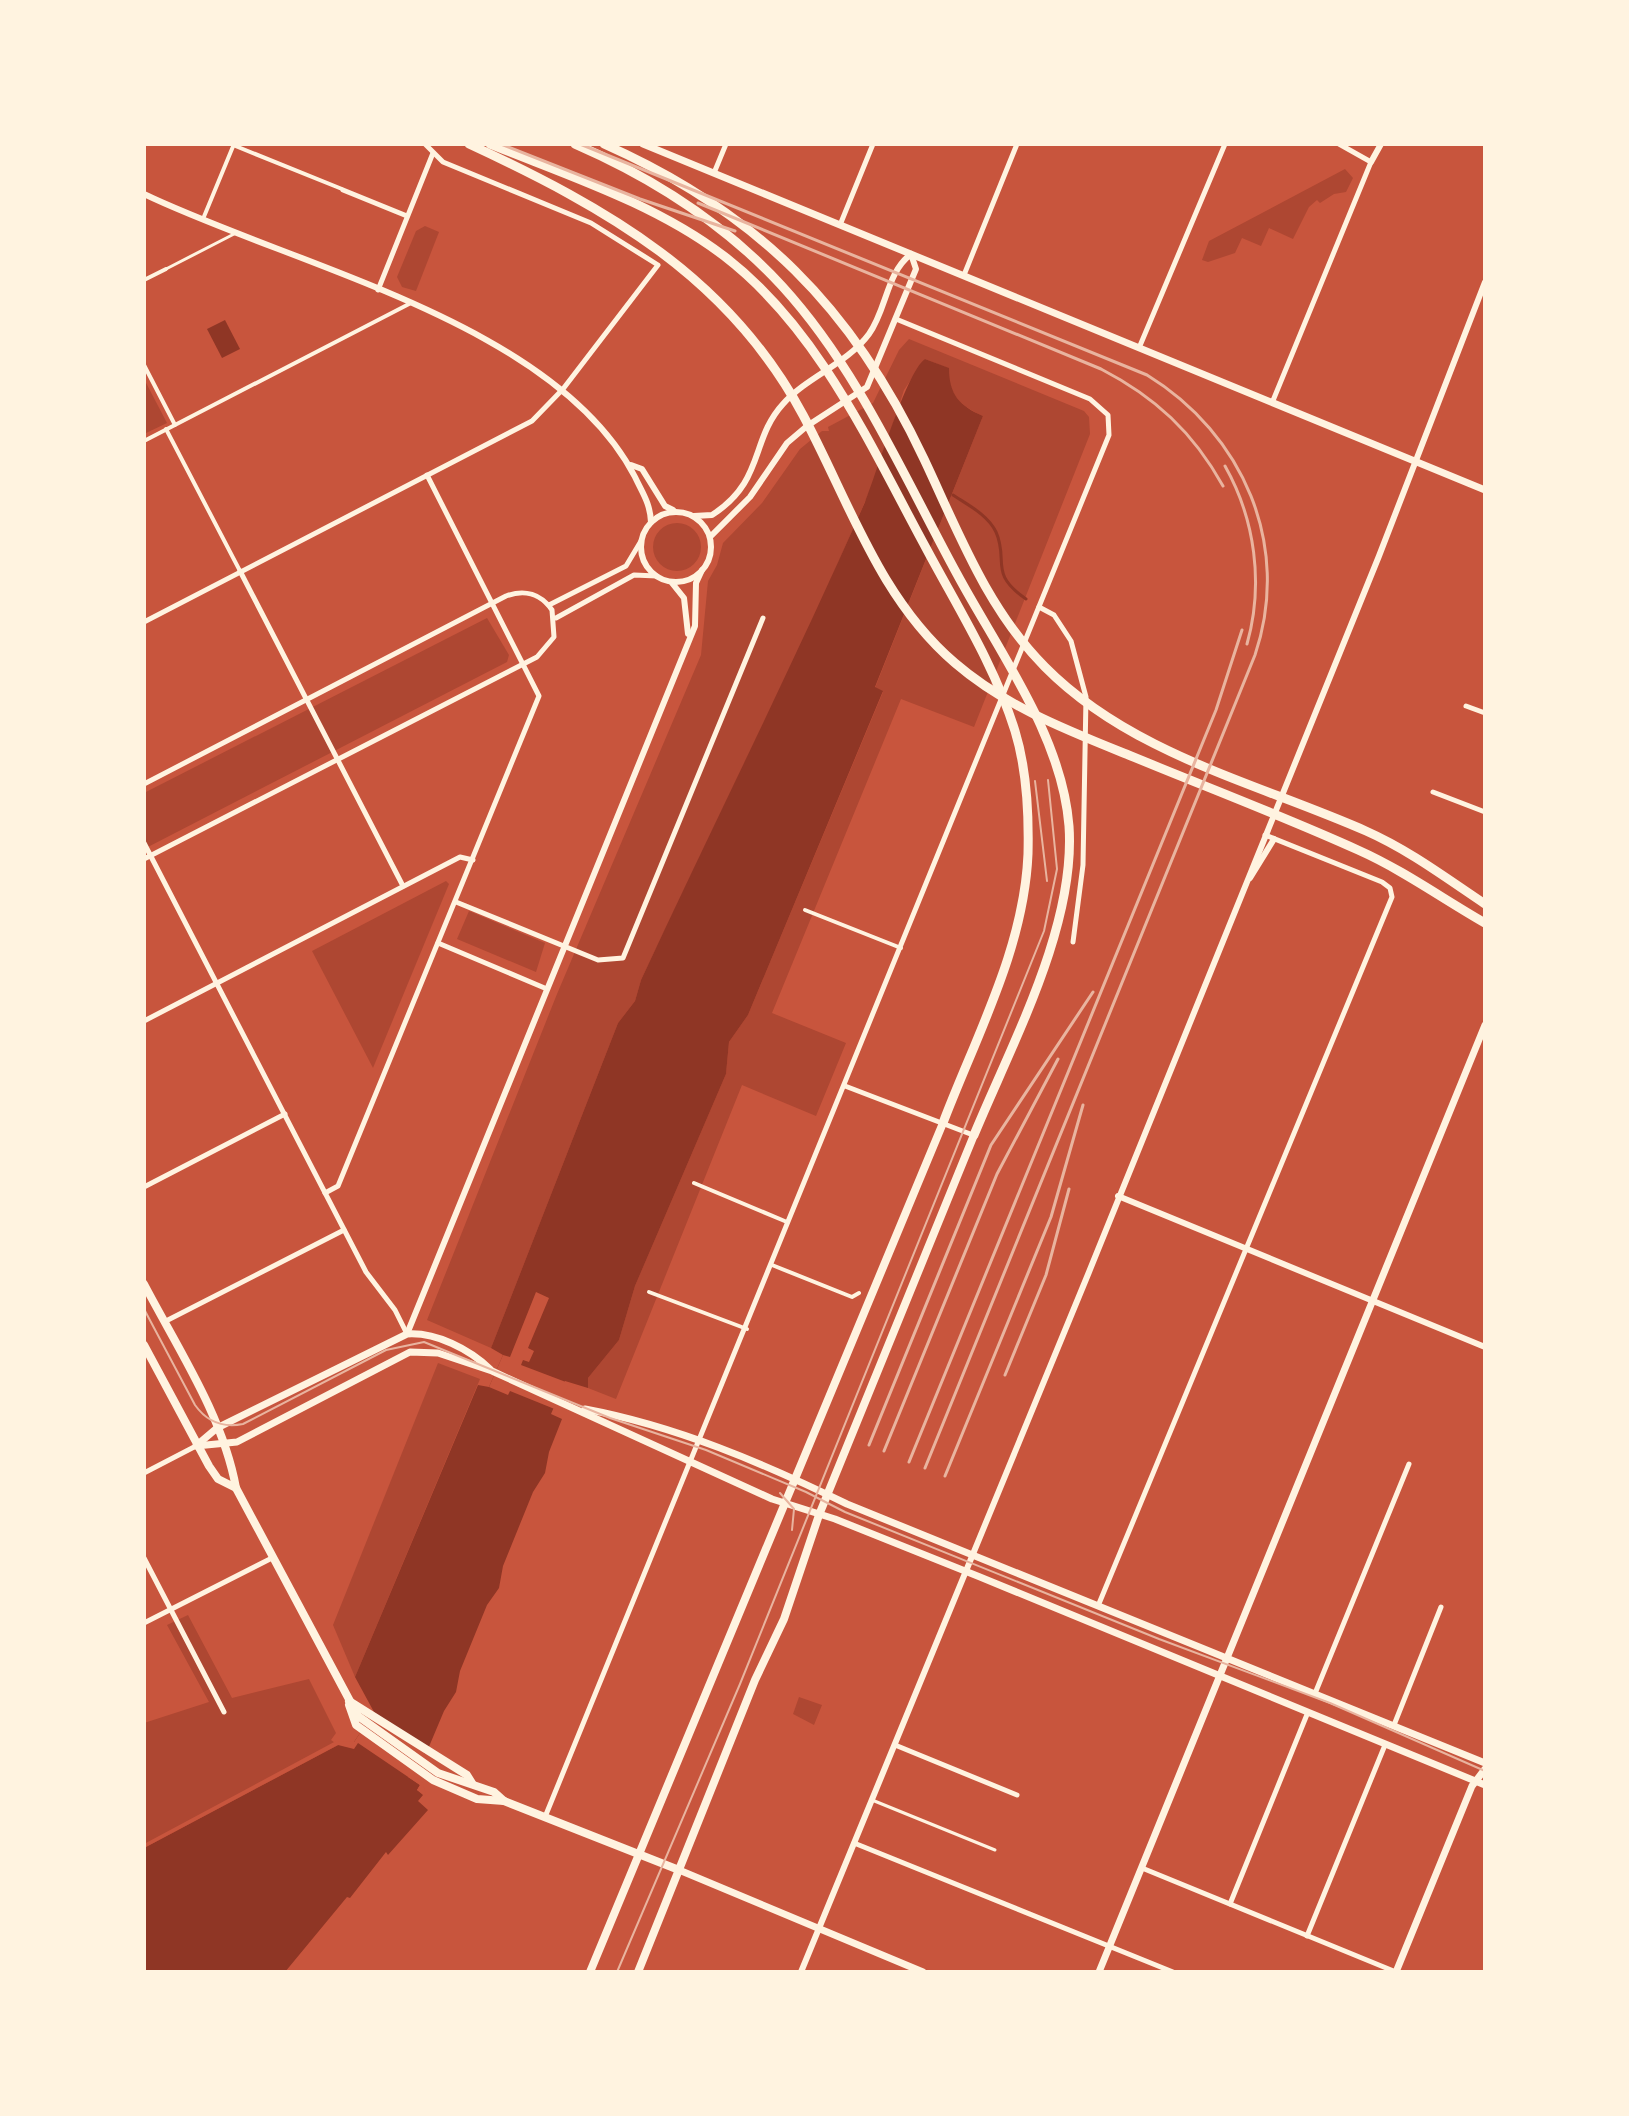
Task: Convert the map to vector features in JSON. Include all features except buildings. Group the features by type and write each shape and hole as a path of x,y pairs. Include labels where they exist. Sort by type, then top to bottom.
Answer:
{"highway":[{"path":"469,144 630,227 679,264 734,318 776,372 802,413 893,592 929,638 977,681 1037,716 1360,850 1485,923"},
{"path":"490,144 612,194 700,239 764,293 805,340 837,386 989,666 1016,734 1026,795 1027,857 1019,918 994,996 943,1123"},
{"path":"575,144 625,167 700,213 759,263 799,305 850,378 1028,704 1060,776 1069,826 1070,859 1058,925 974,1135"},
{"path":"604,144 659,169 734,216 788,261 826,300 864,350 894,398 995,604 1025,645 1065,686 1110,720 1160,747 1405,850 1485,904"}],"main road":[{"path":"643,144 1485,490"},
{"path":"1099,1972 1485,1025"},
{"path":"590,1972 782,1503 943,1123"},
{"path":"638,1972 755,1680 784,1619 819,1515 974,1135"},
{"path":"144,1284 217,1428 236,1488 348,1700 365,1722 418,1758 467,1775 472,1783 494,1792 504,1801"},
{"path":"196,1446 217,1428 407,1334 424,1333 476,1356 494,1372"},
{"path":"407,1334 410,1352"},
{"path":"144,1345 196,1446 218,1479 236,1488"},
{"path":"196,1446 225,1446 410,1352 438,1353 494,1372 575,1406 606,1425 782,1503 966,1572 1485,1785"},
{"path":"575,1406 611,1413 697,1440 1098,1606 1316,1691 1485,1763"},
{"path":"348,1700 351,1720 365,1722 477,1799 504,1801 923,1972"},
{"path":"1396,1972 1474,1781 1485,1769"}],"street":[{"path":"144,622 532,421 563,389 658,265 591,223 443,162 425,144"},
{"path":"714,173 726,144"},
{"path":"840,225 873,144"},
{"path":"964,275 1017,144"},
{"path":"1139,348 1225,144"},
{"path":"1339,144 1371,162"},
{"path":"1272,403 1381,144"},
{"path":"203,219 234,145 407,216"},
{"path":"377,291 433,153"},
{"path":"144,194 409,304 497,345 563,389 631,465 650,506 651,522"},
{"path":"631,465 642,469 665,506 694,516 712,515 747,482 777,410 802,387 863,342 878,319 900,263 911,254 916,269 867,387 807,426 787,443 750,497 710,537"},
{"path":"144,280 166,269"},
{"path":"801,1972 1416,462 1485,282"},
{"path":"144,441 409,304"},
{"path":"545,1817 697,1440 747,1329 787,1222 1109,435 1108,415 1090,399 896,319"},
{"path":"144,365 175,425"},
{"path":"166,429 403,887"},
{"path":"325,1193 338,1186 537,704 536,689 524,663 427,475"},
{"path":"549,605 626,566 651,522 663,514 678,512"},
{"path":"407,1334 688,634 695,626 696,583 711,551 710,537 694,516"},
{"path":"641,541 645,563 657,576"},
{"path":"555,619 566,610 634,575 684,581 702,570"},
{"path":"669,581 684,598 688,634"},
{"path":"144,784 520,592 535,595 549,605 555,619 550,645 524,663 147,857"},
{"path":"1039,607 1052,613 1067,632 1082,674 1086,712 1083,865 1073,942"},
{"path":"456,902 564,946 609,960 623,958 629,951 763,618"},
{"path":"1466,706 1485,713"},
{"path":"1433,792 1485,812"},
{"path":"1098,1606 1392,897 1390,888 1382,882 1265,835"},
{"path":"1244,884 1256,871 1274,839"},
{"path":"144,843 147,857 217,983 344,1230 407,1334"},
{"path":"144,1021 460,857 473,860"},
{"path":"805,910 901,948"},
{"path":"438,943 547,989"},
{"path":"845,1086 974,1135"},
{"path":"144,1187 285,1114"},
{"path":"694,1183 787,1222"},
{"path":"1118,1196 1485,1347"},
{"path":"164,1322 344,1230"},
{"path":"772,1265 852,1297 859,1293"},
{"path":"649,1292 747,1329"},
{"path":"144,1473 196,1446"},
{"path":"1316,1691 1409,1464"},
{"path":"144,1558 224,1712"},
{"path":"144,1623 272,1558"},
{"path":"1394,1725 1441,1607"},
{"path":"1230,1904 1308,1712"},
{"path":"895,1745 1016,1798"},
{"path":"1307,1936 1385,1745"},
{"path":"854,1843 1173,1972"},
{"path":"1142,1868 1396,1972"}],"lane":[{"path":"166,269 236,233"},
{"path":"872,1800 995,1850"}],"shaded area":[{"path":"1345,169 1353,178 1346,192 1334,194 1320,203 1317,200 1309,207 1293,239 1269,228 1261,246 1242,238 1235,253 1208,262 1202,260 1209,241"},
{"path":"425,226 439,232 416,291 402,287 397,277 416,231"},
{"path":"225,320 240,349 222,358 207,329"},
{"path":"909,339 1084,411 1089,417 1090,434 974,727 901,699 772,1013 846,1043 816,1116 742,1085 616,1399 588,1388 588,1378 619,1340 635,1286 726,1074 729,1042 748,1015 883,692 875,688 983,416 968,408 953,393 948,368 925,359 904,390 874,481 816,613 641,980 635,1001 618,1023 491,1348 427,1320 557,994 701,655 708,581 717,565 723,543 762,503 800,449 822,431 829,431 828,427 873,403 899,350"},
{"path":"925,359 949,368 951,385 957,398 983,416 875,687 883,691 748,1015 729,1042 726,1074 635,1286 619,1340 588,1378 588,1388 565,1381 551,1414 562,1419 549,1452 545,1473 533,1492 503,1566 499,1588 487,1605 460,1671 456,1692 428,1749 408,1777 420,1785 417,1790 423,1795 418,1801 428,1810 388,1855 386,1852 285,1972 144,1972 144,1848 338,1745 354,1742 374,1712 355,1677 478,1385 489,1387 503,1355 491,1348 618,1023 635,1001 641,980 865,502 909,383"},
{"path":"144,379 167,423 144,434"},
{"path":"677,523 694,530 701,547 694,564 677,571 660,564 653,547 660,530"},
{"path":"487,618 509,655 507,662 144,849 144,793"},
{"path":"446,881 449,884 373,1068 312,951"},
{"path":"469,911 545,943 536,972 457,939"},
{"path":"438,1363 480,1379 355,1677 333,1625"},
{"path":"188,1615 232,1698 309,1679 336,1733 331,1740 338,1745 144,1848 144,1723 209,1702 167,1625"},
{"path":"799,1697 822,1705 814,1725 793,1714"}],"pier":[{"path":"536,1292 549,1298 528,1348 534,1351 529,1362 523,1360 521,1365 579,1387 578,1390 568,1386 557,1410 510,1391 508,1395 489,1387 503,1355 510,1357"},
{"path":"374,1712 427,1748 424,1753 427,1755 413,1776 423,1783 426,1796 417,1790 420,1785 358,1743 354,1749 338,1745 144,1848 144,1844 336,1741 354,1742"}],"waterway":[{"path":"953,495 988,520 999,542 1003,574 1014,590 1026,599"}],"tram line":[{"path":"617,1972 740,1684 1044,931 1057,869 1048,780"},
{"path":"1035,781 1047,881"},
{"path":"144,1309 195,1405 216,1422 243,1424 386,1350 424,1342 610,1418 706,1450 845,1512 1159,1639 1330,1703 1485,1771"},
{"path":"780,1493 794,1509 792,1530"}],"railway":[{"path":"501,144 640,199 735,231"},
{"path":"580,144 1147,375 1181,399 1210,428 1233,461 1251,496 1262,534 1267,573 1265,614 1255,655 925,1468"},
{"path":"698,203 1101,369 1139,392 1171,418 1199,449 1223,486"},
{"path":"1225,466 1243,508 1254,552 1255,598 1247,644"},
{"path":"909,1462 1216,710 1242,630"},
{"path":"869,1445 991,1145 1093,992"},
{"path":"884,1451 997,1174 1058,1059"},
{"path":"945,1476 1051,1217 1083,1105"},
{"path":"1005,1375 1046,1275 1069,1189"}]}
